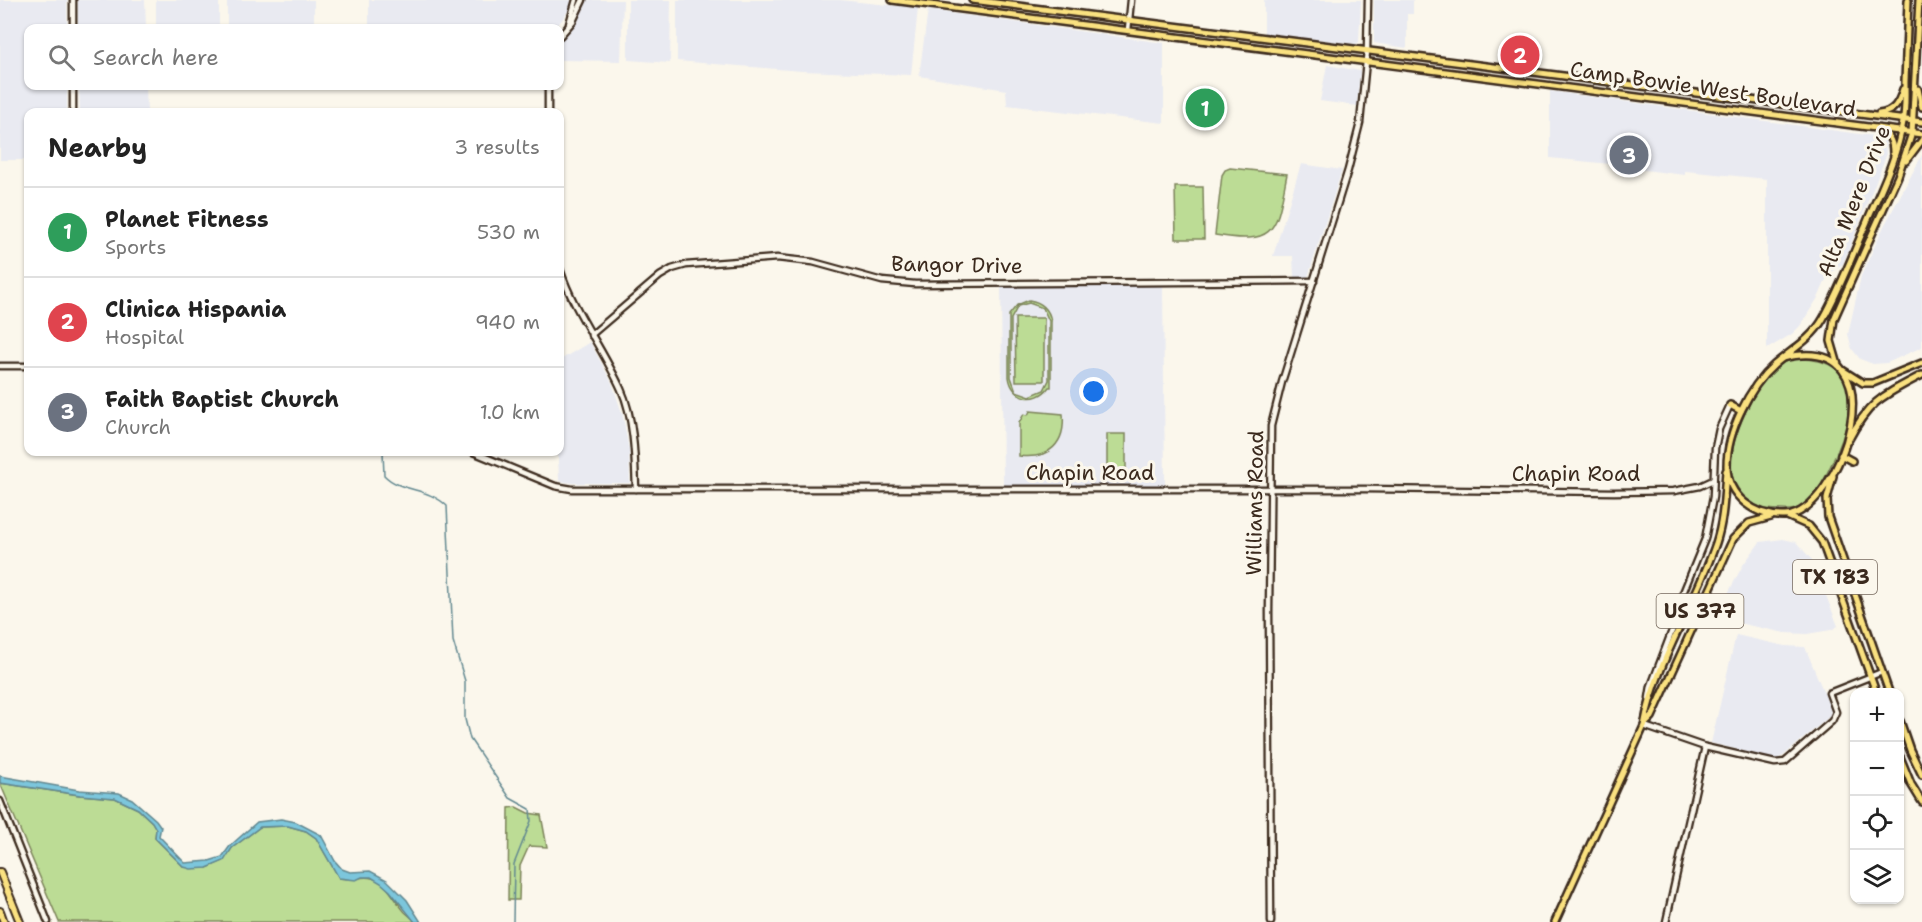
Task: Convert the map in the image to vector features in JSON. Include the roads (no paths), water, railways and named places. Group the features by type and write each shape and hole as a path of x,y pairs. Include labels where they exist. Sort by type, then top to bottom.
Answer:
{"highway":[{"path":"0,872 20,922"},
{"path":"0,911 4,922"}],"main road":[{"name":"Camp Bowie West Boulevard","path":"892,0 1922,134"},
{"name":"Camp Bowie West Boulevard","path":"972,0 1922,122"},
{"name":"Alta Mere Drive","path":"1783,358 1802,343 1823,320 1853,256 1892,161 1904,120 1908,0"},
{"name":"Alta Mere Drive","path":"1838,365 1831,341 1834,319 1900,170 1912,133 1919,0"},
{"path":"1860,114 1878,114 1891,110 1900,99 1905,78"},
{"path":"1916,79 1922,106"},
{"path":"1845,123 1886,133 1893,145 1892,161"},
{"path":"1900,170 1922,140"},
{"path":"1783,358 1808,354 1824,357 1859,381 1873,383 1922,363"},
{"name":"US 377","path":"1555,922 1644,726 1648,705 1716,544 1723,518 1730,446 1741,411 1761,379 1772,366 1783,358"},
{"name":"TX 183","path":"1843,370 1853,403 1842,455 1828,492 1828,518 1887,688"},
{"name":"US 377","path":"1644,726 1652,717 1733,539 1749,523 1775,516 1787,516 1801,511 1814,501 1858,423 1870,407 1890,392 1922,375"},
{"path":"1730,405 1741,411"},
{"path":"1842,455 1852,461"},
{"path":"1727,466 1734,491 1740,498 1754,509 1775,516"},
{"name":"TX 183","path":"1787,516 1809,526 1822,542 1874,688"},
{"path":"1904,734 1922,775"},
{"path":"1904,768 1922,802"}],"street":[{"path":"73,0 73,24"},
{"path":"569,24 576,0"},
{"path":"564,31 573,21 583,0"},
{"path":"1128,30 1131,0"},
{"name":"Williams Road","path":"1271,922 1271,426 1282,382 1348,170 1360,123 1367,51 1368,0"},
{"path":"73,90 73,108"},
{"path":"548,90 548,108"},
{"name":"Bangor Drive","path":"591,335 660,276 672,269 686,265 765,258 813,262 882,281 906,284 1314,281"},
{"path":"564,281 622,390 634,441 636,489"},
{"path":"0,366 24,366"},
{"path":"1648,705 1651,686 1676,620 1683,593 1705,539 1710,515 1717,439 1730,405"},
{"name":"Chapin Road","path":"482,456 563,488 1674,491 1700,486 1713,480"},
{"path":"1644,726 1705,747 1775,763 1785,762 1832,721 1836,712 1830,693 1882,672"},
{"path":"1666,922 1705,747"},
{"path":"0,801 48,922"},
{"path":"0,807 4,812"}],"water":[{"path":"0,776 79,790 119,793 132,799 156,820 161,827 159,836 185,863 209,861 222,857 230,846 257,822 281,819 296,822 321,835 342,869 350,872 370,871 387,880 407,900 421,922 415,922 390,891 371,877 356,880 339,878 316,838 306,831 288,826 260,827 232,848 224,861 207,868 191,869 184,867 155,838 156,829 152,822 138,809 115,798 0,783"}],"waterway":[{"path":"383,456 384,475 390,480 431,496 447,506 453,641 465,681 465,719 470,739 510,798 530,809 531,821 514,864 513,922"}],"place":[{"name":"Clinica Hispania","path":"1520,55"},
{"name":"Planet Fitness","path":"1205,108"},
{"name":"Faith Baptist Church","path":"1629,155"}]}
